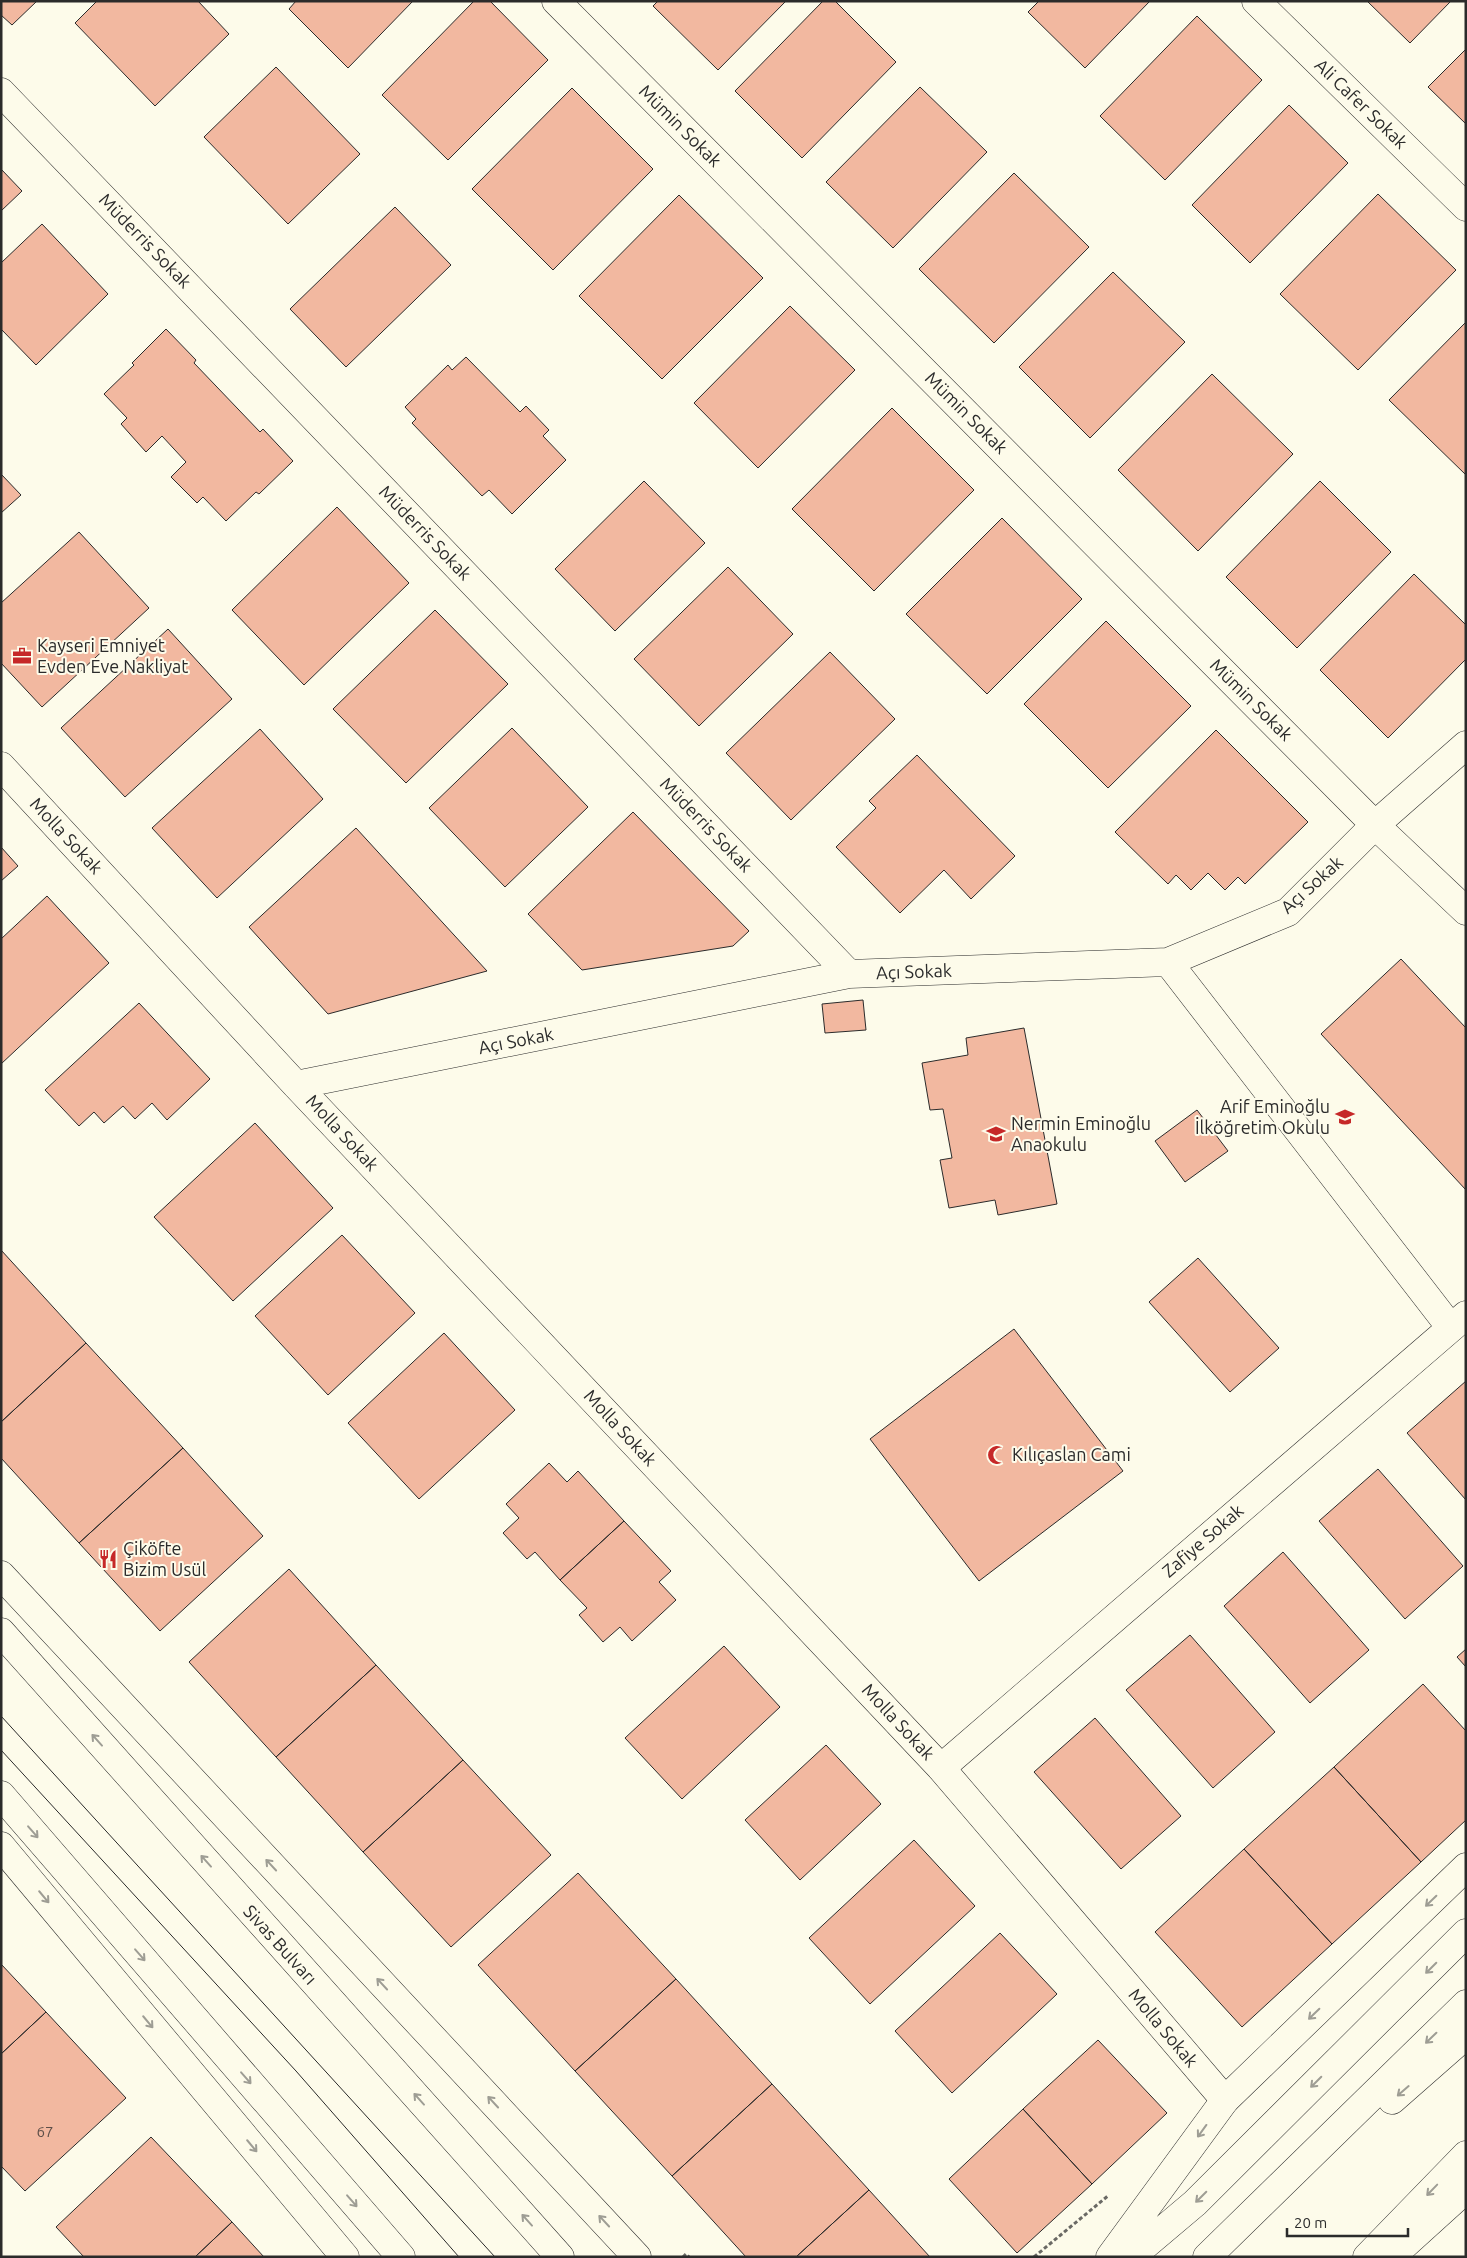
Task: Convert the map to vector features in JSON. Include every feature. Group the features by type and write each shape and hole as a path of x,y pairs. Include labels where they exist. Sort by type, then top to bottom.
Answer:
{"main road":[{"name":"Mümin Sokak","path":"556,1 1375,825 1466,911"},
{"name":"Ali Cafer Sokak","path":"1256,1 1466,207"},
{"name":"Müderris Sokak","path":"1,92 849,974"},
{"name":"Açı Sokak","path":"296,1085 849,974 1168,962 1288,912 1375,825 1466,744"},
{"name":"Molla Sokak","path":"1,766 296,1085 941,1768 1225,2100"},
{"path":"1168,962 1458,1322"},
{"name":"Zafiye Sokak","path":"941,1768 1458,1322"},
{"path":"1,1576 637,2257"},
{"name":"Sivas Bulvarı","path":"1,1632 560,2257"},
{"path":"1,1795 401,2257"},
{"path":"1,1846 345,2257"},
{"path":"1110,2257 1225,2100 1466,1867"},
{"path":"1130,2257 1195,2203 1466,1933"},
{"path":"1207,2257 1466,2004"},
{"path":"1215,2257 1466,2035"},
{"path":"1367,2257 1466,2155"},
{"path":"1391,2257 1466,2189"}],"path":[{"path":"683,2257 686,2254 689,2257"}],"building":[{"path":"1,1 37,1 12,25 1,15"},
{"path":"97,1 198,1 229,34 155,106 75,23"},
{"path":"296,1 413,1 348,68 289,9"},
{"path":"474,1 490,1 548,60 448,160 382,95"},
{"path":"658,1 786,1 718,70 653,6"},
{"path":"823,1 835,1 896,62 802,158 735,91"},
{"path":"1039,1 1150,1 1085,68 1028,12"},
{"path":"1367,1 1451,1 1410,43"},
{"path":"1197,16 1262,80 1165,180 1100,116"},
{"path":"1466,49 1466,124 1428,87"},
{"path":"276,67 360,154 288,224 204,137"},
{"path":"920,87 987,152 893,248 826,182"},
{"path":"572,88 653,169 553,270 472,189"},
{"path":"1289,105 1348,163 1250,263 1192,205"},
{"path":"1,169 22,191 1,211"},
{"path":"1014,173 1089,247 994,343 919,269"},
{"path":"1378,194 1456,270 1358,370 1280,294"},
{"path":"679,195 763,278 662,379 579,296"},
{"path":"395,207 451,265 346,367 290,309"},
{"path":"42,224 108,294 36,365 1,329 1,263"},
{"path":"1113,272 1185,342 1090,438 1019,367"},
{"path":"790,306 855,370 758,468 694,403"},
{"path":"1466,322 1466,475 1389,400"},
{"path":"166,329 196,360 194,363 260,432 263,429 293,461 259,494 256,492 226,521 203,497 197,503 171,477 186,462 162,436 146,452 121,424 127,418 104,394 134,365 132,363"},
{"path":"466,357 520,412 526,406 549,430 543,436 566,460 512,514 489,490 482,496 412,423 416,419 405,407 448,365 452,370"},
{"path":"1212,374 1293,454 1198,551 1118,470"},
{"path":"892,408 974,490 874,591 792,509"},
{"path":"1,474 21,495 1,513"},
{"path":"644,481 705,543 615,631 555,569"},
{"path":"1320,481 1391,552 1297,648 1226,577"},
{"path":"337,507 409,583 304,685 232,610"},
{"path":"1002,518 1082,599 987,694 906,614"},
{"path":"79,532 149,608 42,707 1,663 1,603"},
{"path":"728,567 793,634 699,726 634,659"},
{"path":"1414,574 1466,625 1466,659 1388,738 1320,670"},
{"path":"435,610 508,684 406,783 333,709"},
{"path":"1106,621 1191,706 1108,788 1024,704"},
{"path":"168,629 232,699 125,797 61,728"},
{"path":"830,652 895,719 791,820 726,753"},
{"path":"512,728 588,807 505,887 429,808"},
{"path":"260,729 323,799 217,898 152,828"},
{"path":"1216,730 1308,822 1245,884 1238,877 1225,890 1208,873 1191,890 1176,875 1168,884 1115,832"},
{"path":"917,755 1015,856 971,899 944,870 900,913 836,847 876,808 869,801"},
{"path":"633,812 749,931 733,946 582,970 528,914"},
{"path":"356,828 487,971 328,1014 249,927"},
{"path":"1,847 18,866 1,881"},
{"path":"47,896 109,963 1,1064 1,939"},
{"path":"1401,959 1466,1028 1466,1190 1321,1034"},
{"path":"863,1000 866,1030 825,1033 822,1004"},
{"path":"139,1003 210,1079 167,1120 152,1103 135,1119 123,1106 104,1123 94,1112 79,1126 45,1090"},
{"name":"Nermin Eminoğlu Anaokulu","path":"1024,1028 1057,1204 998,1215 995,1200 949,1208 940,1160 952,1158 943,1109 930,1110 922,1063 968,1055 966,1038"},
{"path":"1197,1110 1228,1151 1185,1182 1155,1141"},
{"path":"255,1123 333,1208 233,1301 154,1217"},
{"path":"342,1235 415,1313 328,1395 255,1316"},
{"path":"1,1250 86,1343 1,1422"},
{"path":"1198,1258 1279,1348 1230,1392 1149,1302"},
{"name":"Kılıçaslan Cami","path":"1014,1329 1123,1471 979,1581 870,1439"},
{"path":"444,1333 515,1410 419,1499 348,1423"},
{"path":"86,1343 183,1448 79,1543 1,1458 1,1422"},
{"path":"1466,1381 1466,1500 1407,1433"},
{"path":"183,1448 263,1536 160,1631 79,1543"},
{"path":"549,1463 567,1482 578,1471 624,1521 560,1580 535,1552 527,1559 503,1533 519,1518 506,1504"},
{"path":"1378,1469 1463,1566 1405,1619 1319,1521"},
{"path":"624,1521 671,1571 659,1582 676,1600 632,1641 620,1627 603,1642 579,1615 587,1608 560,1580"},
{"path":"1283,1552 1369,1650 1310,1703 1224,1606"},
{"path":"289,1569 376,1665 276,1757 189,1662"},
{"path":"1190,1635 1275,1732 1213,1788 1126,1690"},
{"path":"724,1646 780,1707 682,1799 625,1738"},
{"path":"1466,1649 1466,1667 1457,1657"},
{"path":"376,1665 463,1760 363,1852 276,1757"},
{"path":"1423,1684 1466,1731 1466,1820 1421,1862 1334,1767"},
{"path":"1095,1718 1181,1816 1121,1869 1034,1772"},
{"path":"826,1745 881,1804 800,1880 745,1820"},
{"path":"463,1760 551,1855 451,1947 363,1852"},
{"path":"1334,1767 1421,1862 1332,1944 1244,1849"},
{"path":"914,1840 975,1906 870,2004 809,1938"},
{"path":"1244,1849 1332,1944 1242,2027 1155,1932"},
{"path":"578,1873 676,1979 575,2071 478,1965"},
{"path":"1000,1933 1057,1994 952,2093 895,2031"},
{"path":"1,1964 46,2012 1,2054"},
{"path":"676,1979 772,2084 672,2176 575,2071"},
{"path":"46,2012 126,2098 25,2191 1,2166 1,2054"},
{"path":"1098,2040 1167,2113 1092,2184 1023,2109"},
{"path":"772,2084 869,2190 796,2257 746,2257 672,2176"},
{"path":"1023,2109 1092,2184 1017,2253 949,2179"},
{"path":"151,2137 232,2222 195,2257 84,2257 56,2227"},
{"path":"869,2190 930,2257 796,2257"},
{"path":"232,2222 264,2257 195,2257"}],"tram line":[{"path":"1,1716 495,2257"},
{"path":"1,1750 296,2071 459,2257"}],"place":[{"name":"Kayseri Emniyet Evden Eve Nakliyat","path":"22,656"},
{"name":"Arif Eminoğlu İlköğretim Okulu","path":"1345,1117"},
{"name":"Nermin Eminoğlu Anaokulu","path":"996,1134"},
{"name":"Kılıçaslan Cami","path":"997,1455"},
{"name":"Çiköfte Bizim Usül","path":"108,1559"}]}
